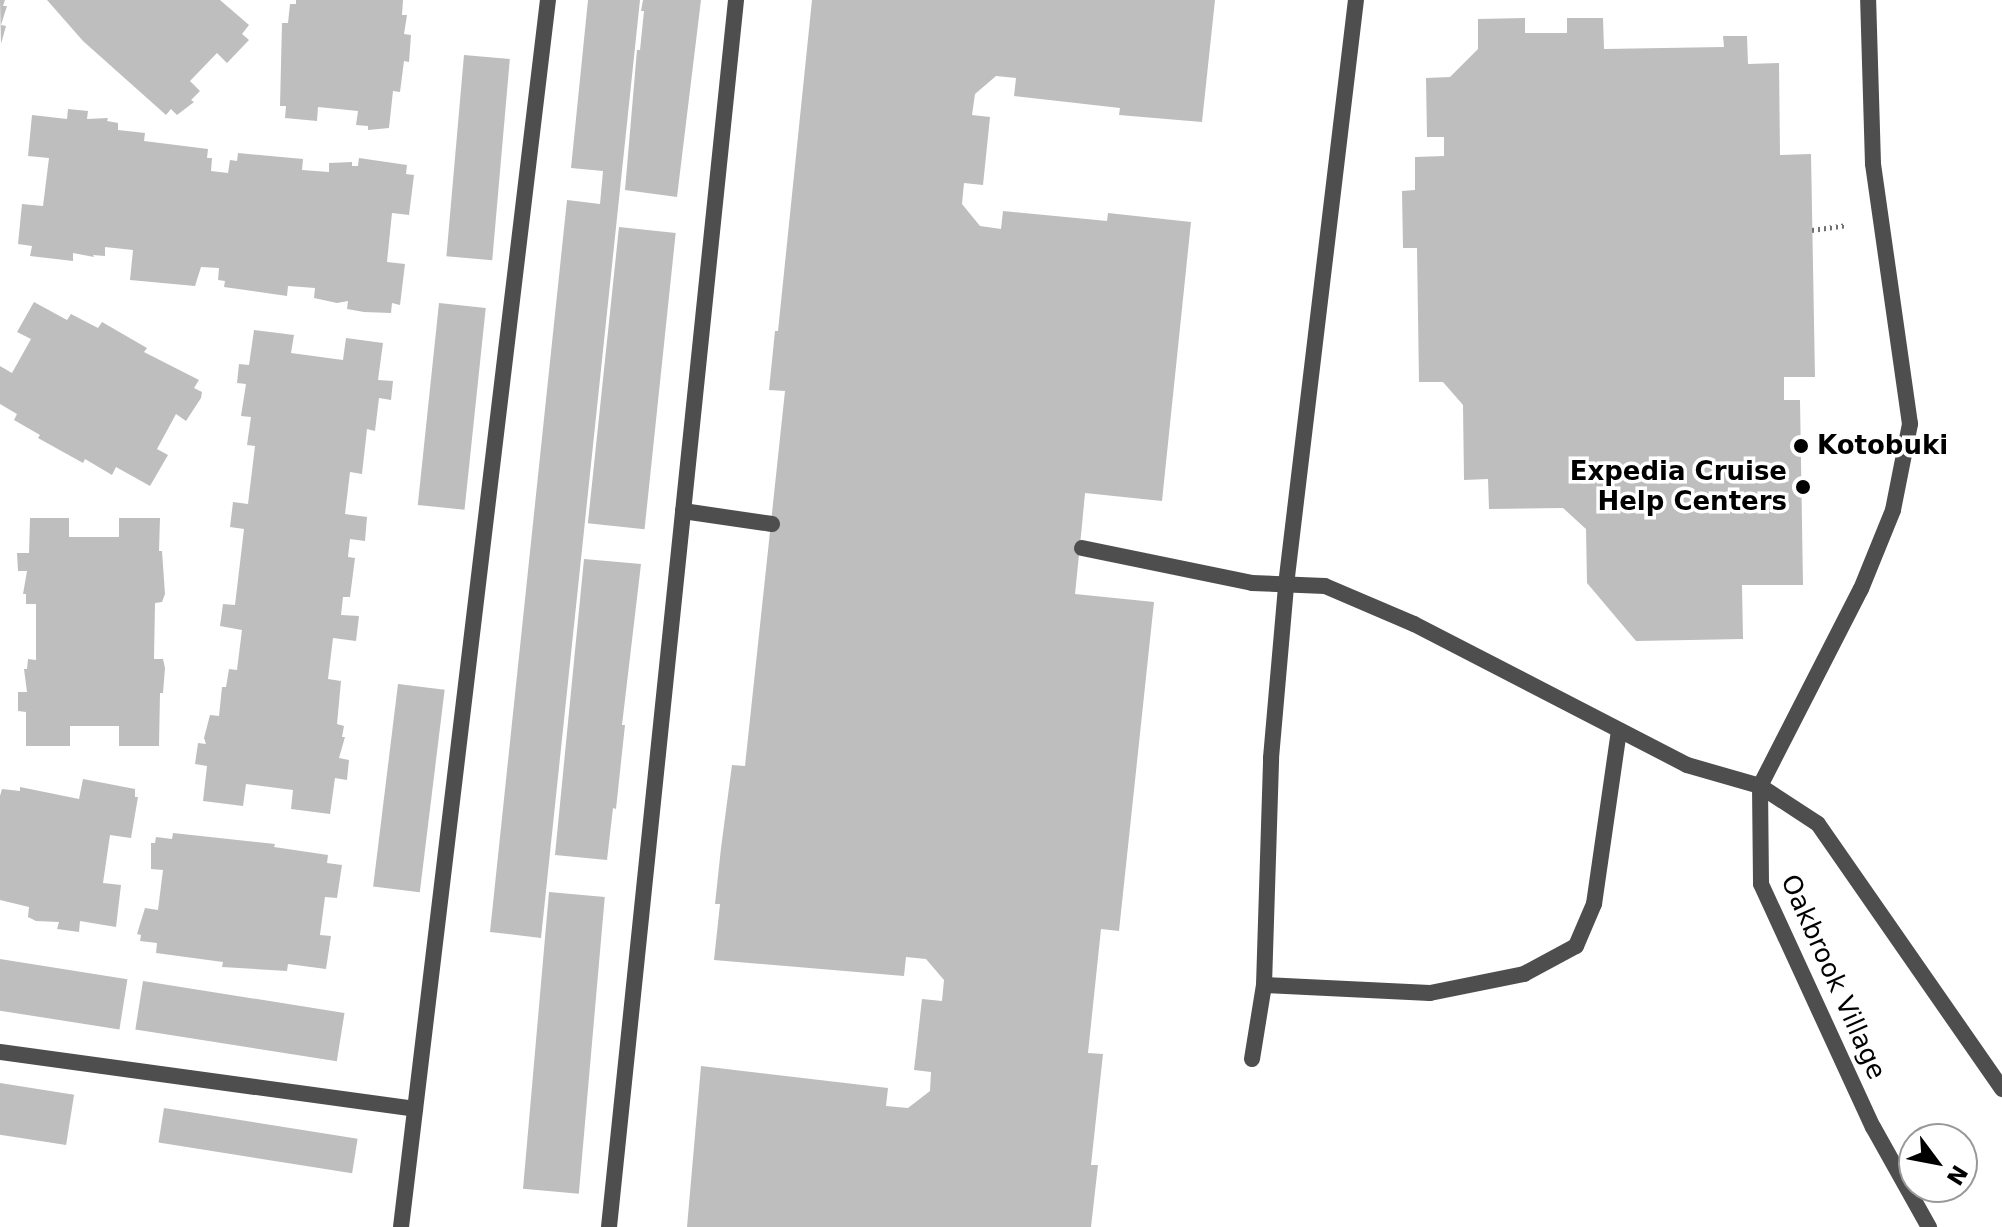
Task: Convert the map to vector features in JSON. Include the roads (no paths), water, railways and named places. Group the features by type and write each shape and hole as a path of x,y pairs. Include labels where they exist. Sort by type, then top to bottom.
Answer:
{"lane":[{"path":"401,1227 548,0"},
{"path":"609,1227 736,0"},
{"path":"1252,1059 1264,985 1271,758 1286,585 1356,0"},
{"path":"1760,786 1861,589 1893,510 1910,424 1873,164 1868,0"},
{"path":"683,511 772,524"},
{"path":"1082,548 1252,583 1325,586 1414,624 1687,765 1760,786 1818,824 2002,1089"},
{"path":"1264,985 1430,993 1524,974 1576,946 1594,904 1619,731"},
{"name":"Oakbrook Village","path":"1760,786 1761,884 1873,1127 1929,1227"},
{"path":"0,1052 415,1109"}],"place":[{"name":"Kotobuki","path":"1801,446"},
{"name":"Expedia Cruise Help Centers","path":"1803,487"}]}
